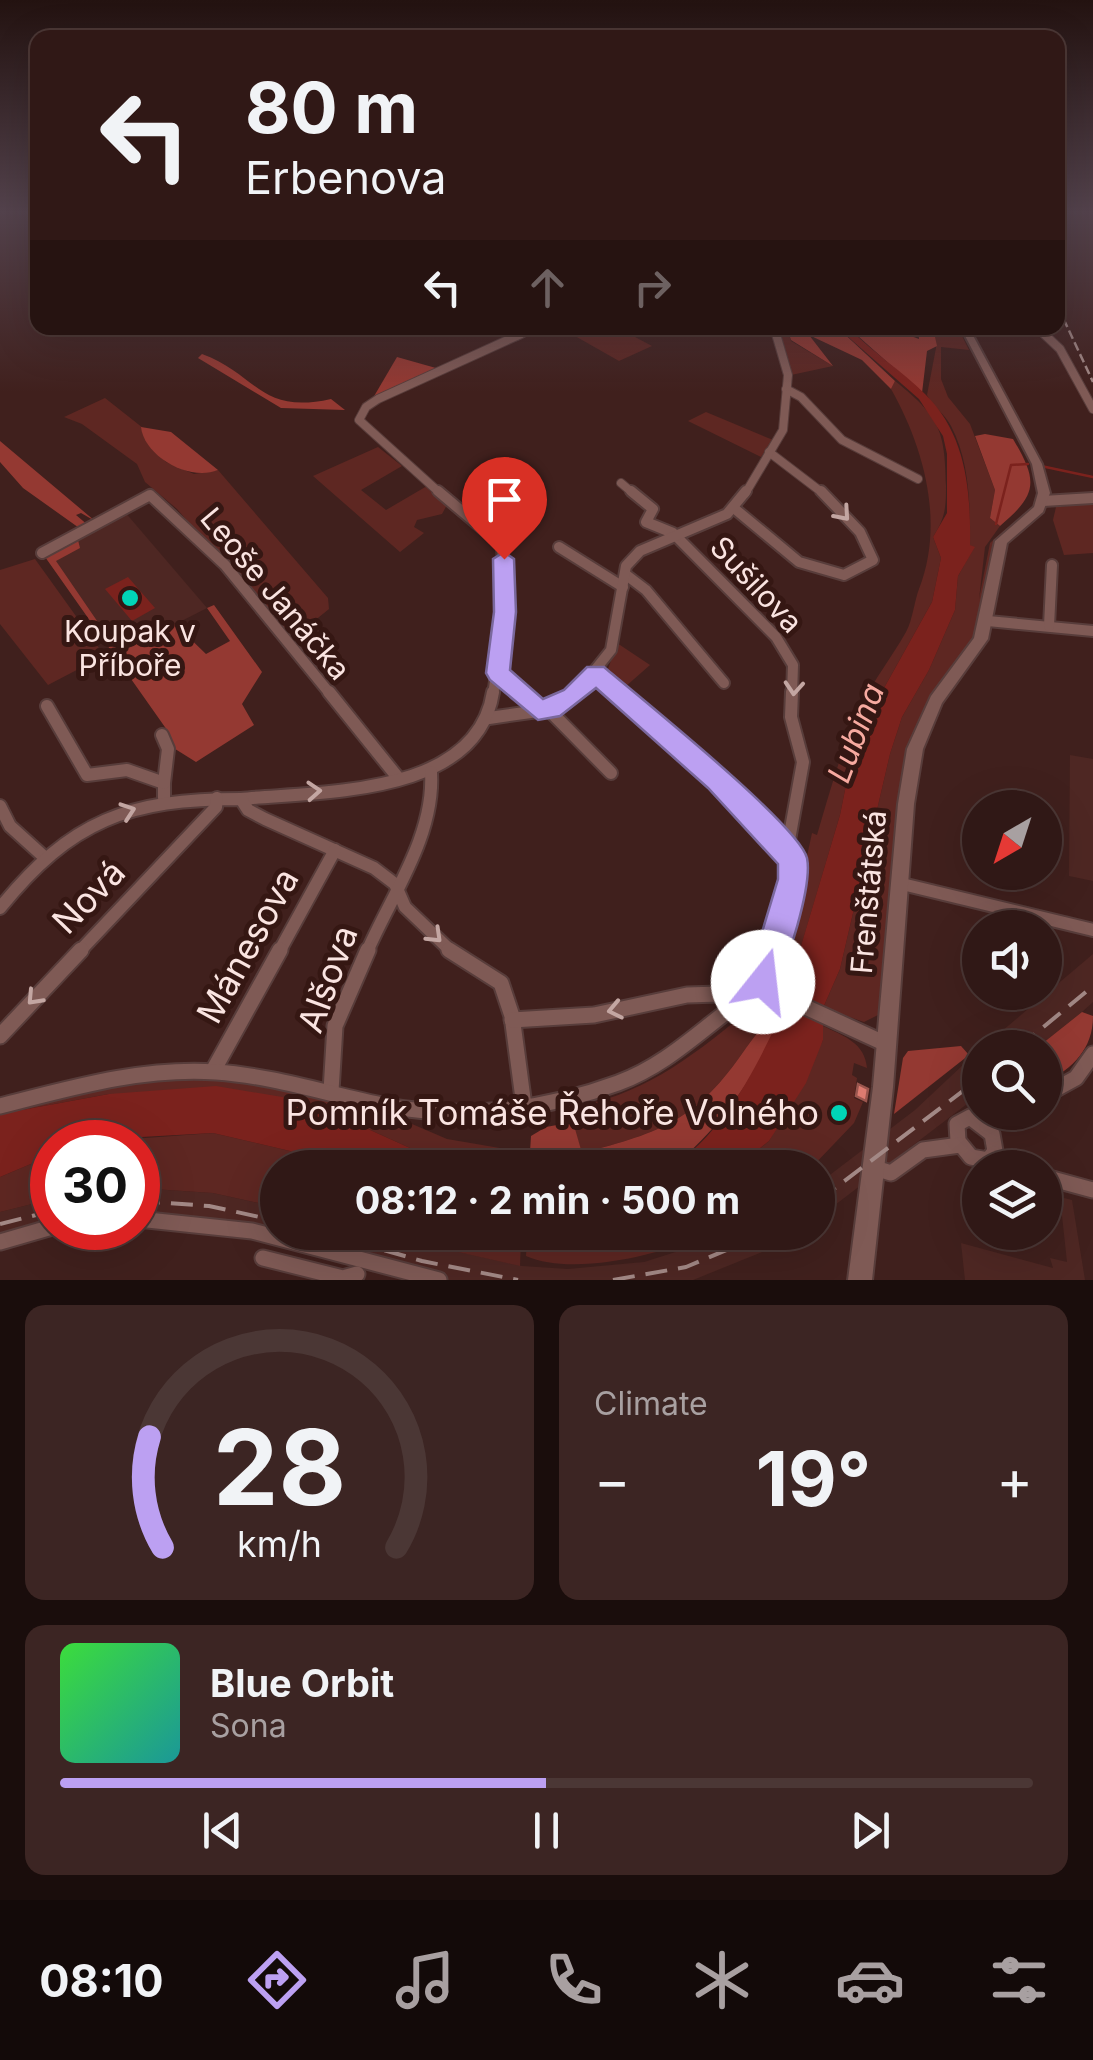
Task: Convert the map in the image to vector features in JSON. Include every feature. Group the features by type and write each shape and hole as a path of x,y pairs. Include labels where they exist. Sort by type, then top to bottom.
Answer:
{"main road":[{"path":"970,335 1038,465 1043,501"},
{"name":"Frenštátská","path":"860,1280 910,773 920,732 936,700 976,649 988,621 1000,544 1043,501"}],"street":[{"path":"489,718 505,612 502,545 372,437 359,420 366,406 378,399 520,335"},
{"path":"47,706 87,774 127,770 164,791 241,799 369,787 432,772 489,718 543,710 572,696 596,674 616,635 626,566 640,551 674,533 735,509 783,430 788,375 776,335"},
{"path":"1045,335 1060,349 1093,409"},
{"path":"786,390 800,396 842,440 918,479"},
{"path":"735,509 799,562 844,574 873,560 872,549 846,512 769,452"},
{"name":"Sušilova","path":"621,483 653,508 646,522 674,533 776,637 793,665 795,742 803,764 787,851 794,862 793,879 757,990"},
{"name":"Leoše Janáčka","path":"42,553 150,496 225,565 399,779"},
{"path":"1043,501 1093,498"},
{"path":"559,547 624,587"},
{"path":"1049,626 1052,566"},
{"path":"625,574 646,590 724,683"},
{"path":"988,621 1093,631"},
{"path":"498,673 610,772"},
{"path":"596,674 718,780 787,851"},
{"path":"162,735 168,749 164,791"},
{"name":"Alšova","path":"330,1091 335,1026 421,839 432,772"},
{"path":"0,908 42,855 82,829 164,791"},
{"name":"Nová","path":"0,1036 216,806 217,798"},
{"path":"241,799 248,810 265,819 374,868 395,884 405,907 455,955 501,983 512,1020 524,1106"},
{"path":"0,806 10,826 42,855"},
{"name":"Mánesova","path":"213,1071 335,850"},
{"path":"898,883 1093,930"},
{"path":"512,1020 594,1015 709,994 757,990 777,994 886,1044"},
{"path":"0,1106 142,1073 213,1071 292,1080 390,1107 478,1115 524,1106 649,1070 690,1046 757,990"},
{"path":"709,994 719,1004 719,1020"},
{"path":"1062,1086 1076,1078 1093,1054"},
{"path":"962,1120 956,1130 966,1150"},
{"path":"874,1168 890,1173 923,1150 960,1144"},
{"path":"1062,1182 1093,1190"},
{"path":"160,1219 192,1219 357,1271 440,1280"},
{"path":"0,1242 30,1233"},
{"path":"263,1258 343,1278 357,1271"}],"shaded area":[{"path":"573,335 631,335 652,346 619,361"},
{"path":"779,335 789,335 791,341 833,366 791,375"},
{"path":"789,335 809,335 833,366 791,340"},
{"path":"809,335 846,335 895,381 891,389 862,360"},
{"path":"846,335 856,335 939,410 958,445 963,464 970,545 975,547 958,576 955,610 929,670 902,717 890,754 840,969 823,1008 823,1040 806,1083 769,1141 758,1150 692,1150 735,1100 780,1016 840,815 855,740 932,602 941,558 933,537 947,513 947,454 943,436 919,399"},
{"path":"857,335 908,335 919,339 919,335 935,335 937,346 927,351 922,393"},
{"path":"934,335 962,335 969,350 941,347 941,379 948,397 970,424 995,490 990,518 1000,526 985,547 979,599 990,543 1008,527 996,544 973,643 931,697 909,748 880,1014 864,1022 823,1008 840,969 902,717 929,670 955,610 958,576 974,548 970,545 962,454 948,422 927,395 936,348"},
{"path":"202,354 273,397 289,402 331,399 345,410 281,408 198,358"},
{"path":"397,357 443,370 373,398"},
{"path":"895,381 931,415 941,438 946,501 933,537 941,558 932,602 855,740 840,815 788,990 779,986 812,833 817,835 842,753 862,705 908,627 926,565 930,539 928,488 914,437 891,389"},
{"path":"105,398 143,428 148,444 166,462 194,474 218,470 328,598 329,609 298,634 285,634 177,509 145,482 137,464 82,424 64,417"},
{"path":"706,412 773,440 761,457 688,421"},
{"path":"141,427 171,432 218,470 194,472 170,464 150,448"},
{"path":"975,436 1013,439 1030,477 1022,505 1000,526 990,518 995,490"},
{"path":"0,441 95,521 81,513 76,515 89,526 82,530 23,488 0,462"},
{"path":"378,447 402,466 361,490 386,510 427,486 448,503 442,514 417,520 414,527 424,533 400,552 313,476"},
{"path":"1093,504 1093,553 1064,555 1053,520 1056,507"},
{"path":"124,511 207,608 115,655 43,554"},
{"path":"77,536 80,548 56,561 119,653 175,624 206,654 230,641 207,608 214,605 262,672 242,704 254,725 196,762 172,747 167,730 43,554"},
{"path":"35,559 101,651 92,662 48,685 0,624 0,570"},
{"name":"Koupak v Příboře","path":"128,577 155,608 132,621 105,589"},
{"path":"617,643 650,665 625,687 607,672"},
{"path":"1070,755 1093,759 1093,881 1069,876"},
{"path":"1093,954 1093,1002 1082,1012 1059,1030 1003,1030 1027,1010 1062,1010 1062,980"},
{"path":"759,1002 775,1002 728,1072 694,1107 657,1130 581,1150 567,1108 623,1093 693,1054"},
{"path":"775,1002 783,1006 753,1073 722,1118 691,1150 593,1150 657,1130 694,1107 728,1072"},
{"path":"1082,1012 1093,1016 1085,1048 1062,1072 1062,1030"},
{"path":"823,1026 852,1041 865,1059 867,1068 854,1063 854,1098 863,1102 854,1123 828,1150 758,1150 769,1141 823,1040"},
{"path":"961,1046 962,1061 894,1114 903,1058 908,1051"},
{"path":"962,1066 962,1108 835,1205 835,1171 915,1110"},
{"path":"211,1079 289,1088 398,1118 447,1139 511,1150 414,1150 306,1101 109,1094 0,1114 139,1080"},
{"path":"216,1086 306,1101 414,1150 286,1150 213,1133 160,1136 160,1120 30,1120 30,1164 0,1177 0,1114 109,1094"},
{"path":"573,1122 581,1150 530,1150 531,1136 546,1127"},
{"path":"213,1133 286,1150 260,1150 260,1203 213,1193 160,1189 160,1137"},
{"path":"30,1164 30,1204 0,1212 0,1177"},
{"path":"160,1189 213,1193 260,1203 260,1234 160,1218"},
{"path":"1062,1198 1072,1200 1085,1280 965,1280 961,1243 962,1250 987,1250 1053,1268 1050,1258 1067,1262"},
{"path":"30,1204 30,1230 0,1237 0,1212"},
{"path":"332,1250 450,1250 522,1266 568,1269 644,1262 682,1250 767,1250 693,1280 443,1280"},
{"path":"449,1250 521,1250 520,1266"},
{"path":"526,1250 661,1250 593,1263 546,1262 526,1256"}],"building":[{"path":"858,1084 868,1089 866,1101 856,1096"}],"waterway":[{"path":"996,524 1011,465 1028,464"},
{"path":"1041,466 1093,477"}],"railway":[{"path":"1065,322 1093,382"},
{"path":"1040,1030 1093,986"},
{"path":"835,1188 962,1092"},
{"path":"160,1203 209,1206 260,1217"},
{"path":"0,1224 30,1216"},
{"path":"384,1250 518,1280"},
{"path":"613,1280 686,1267 726,1250"}],"place":[{"name":"Koupak v Příboře","path":"130,598"},
{"name":"Pomník Tomáše Řehoře Volného","path":"839,1113"}],"route":[{"path":"504,559 505,612 498,673 538,710 552,709 596,674 718,780 792,858 793,879 763,982"}],"water label":[{"name":"Lubina","path":"856,733"}]}
